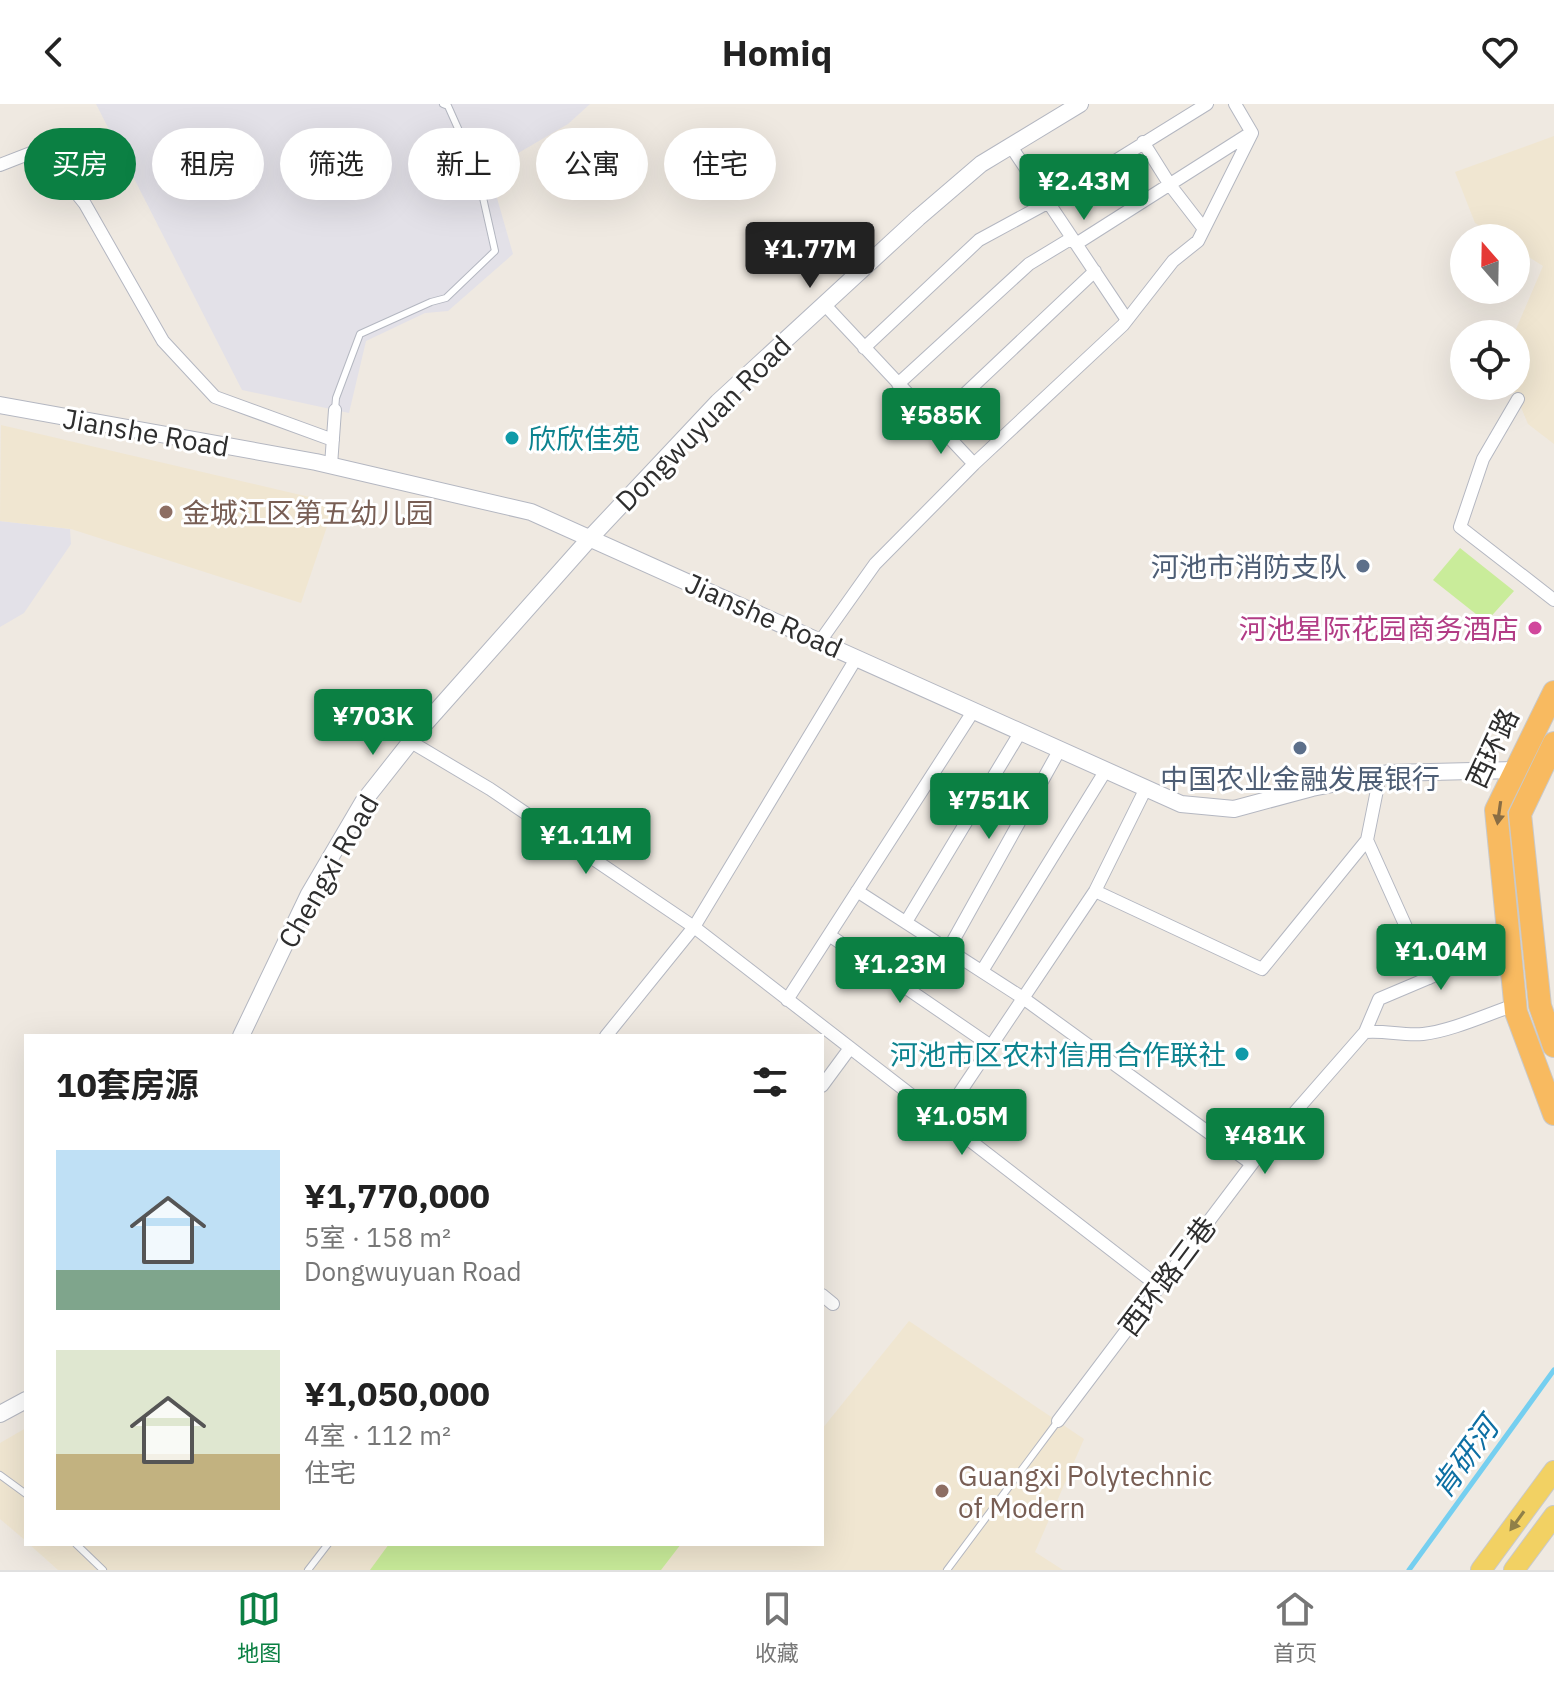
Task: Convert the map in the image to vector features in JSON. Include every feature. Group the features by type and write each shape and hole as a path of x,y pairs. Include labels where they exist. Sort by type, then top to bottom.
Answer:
{"highway":[{"name":"西环路","path":"1554,692 1496,810 1515,1005 1554,1114"},
{"name":"西环路","path":"1554,743 1520,814 1540,1006 1554,1046"}],"main road":[{"path":"1481,1570 1554,1471"},
{"path":"1514,1570 1554,1516"}],"street":[{"name":"Dongwuyuan Road","path":"591,537 718,402 939,200 981,164 1080,104"},
{"path":"864,348 979,240 1049,202 1207,104"},
{"path":"1235,104 1252,133"},
{"path":"898,384 1029,264 1170,185 1252,133"},
{"path":"821,640 875,564 974,464 1127,320 1173,261 1198,241 1252,133"},
{"path":"1143,142 1170,185 1204,229"},
{"path":"1010,145 1127,320"},
{"path":"0,165 41,149 85,204 163,341 215,397 333,440"},
{"path":"934,423 1095,271"},
{"path":"824,304 974,464"},
{"path":"1517,400 1483,459 1460,527 1554,600"},
{"name":"Jianshe Road","path":"0,405 331,465 531,512 1181,804 1234,809 1312,788 1380,775 1515,770"},
{"path":"331,465 335,410"},
{"name":"Chengxi Road","path":"242,1034 309,894 363,802 411,742 591,537"},
{"path":"608,1034 694,927 857,657"},
{"path":"787,1000 974,710"},
{"path":"906,922 1021,731"},
{"path":"411,742 490,789 694,927 1158,1286"},
{"path":"948,950 1060,749"},
{"path":"982,971 1106,770"},
{"path":"1095,891 1262,969 1367,840 1380,775"},
{"path":"942,1119 1095,891 1146,788"},
{"path":"1367,840 1429,978"},
{"path":"857,891 1023,998 1252,1164"},
{"path":"829,935 991,1046"},
{"name":"西环路三巷","path":"1058,1421 1252,1164 1365,1032 1379,999 1509,944"},
{"path":"1365,1032 1427,1033 1515,1005"},
{"path":"824,1083 850,1048"},
{"path":"824,1297 833,1304"},
{"path":"0,1414 24,1401"}],"lane":[{"path":"335,410 336,398 360,334 446,298 495,251 477,171 448,106 443,104"},
{"path":"947,1570 1058,1421"},
{"path":"0,1475 24,1493"},
{"path":"78,1546 103,1570"},
{"path":"308,1570 326,1546"}],"shaded area":[{"path":"96,104 590,104 561,128 536,128 536,143 520,152 520,128 408,128 408,200 498,200 513,254 448,311 425,313 366,341 349,413 242,390 136,182 136,128 108,128"},
{"path":"1554,136 1554,444 1528,424 1518,400 1530,400 1530,320 1520,320 1527,304 1530,304 1530,296 1543,266 1530,258 1530,224 1475,223 1455,172"},
{"name":"金城江区第五幼儿园","path":"1,425 335,503 301,603 71,529 0,521"},
{"path":"0,521 70,529 71,544 24,613 0,627"},
{"name":"Guangxi Polytechnic of Modern","path":"909,1321 1084,1439 1035,1552 1063,1570 58,1570 31,1546 824,1546 824,1427"},
{"path":"24,1429 24,1539 0,1519 0,1443"}],"green space":[{"path":"1460,548 1514,591 1486,622 1433,580"},
{"path":"388,1546 679,1546 661,1570 370,1570"}],"waterway":[{"name":"肯研河","path":"1409,1570 1554,1370"}],"place":[{"name":"欣欣佳苑","path":"512,438"},
{"name":"金城江区第五幼儿园","path":"166,512"},
{"name":"河池市消防支队","path":"1363,566"},
{"name":"河池星际花园商务酒店","path":"1535,628"},
{"name":"中国农业金融发展银行","path":"1300,748"},
{"name":"河池市区农村信用合作联社","path":"1242,1054"},
{"name":"Guangxi Polytechnic of Modern","path":"942,1491"}]}
